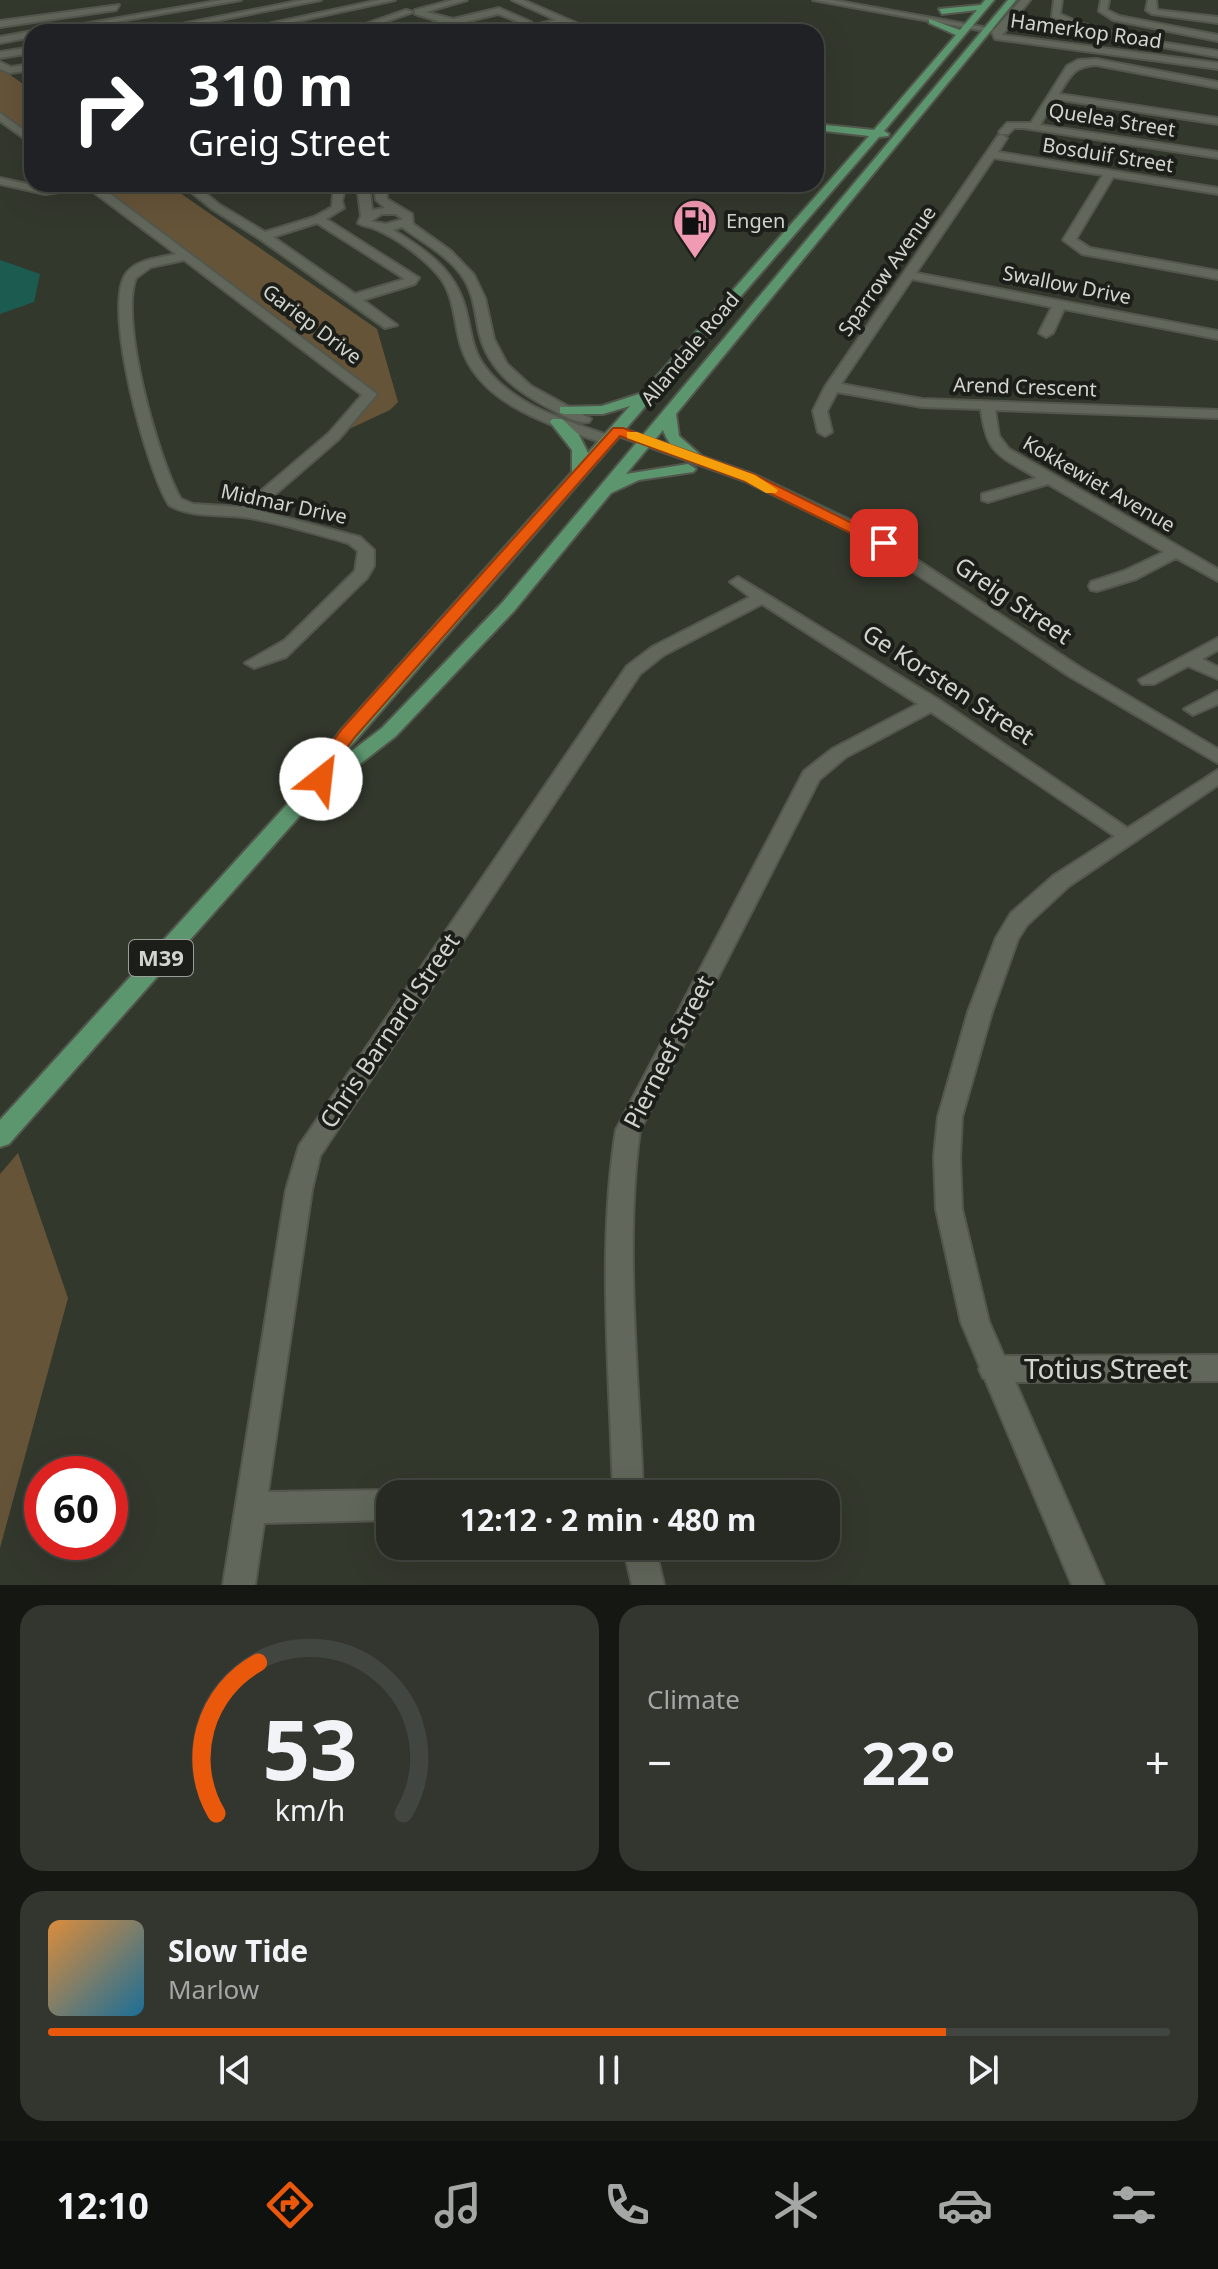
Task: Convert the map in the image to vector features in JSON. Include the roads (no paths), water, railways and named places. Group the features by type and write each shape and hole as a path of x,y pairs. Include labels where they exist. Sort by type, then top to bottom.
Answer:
{"main road":[{"name":"Allandale Road","path":"0,1137 321,779 340,770 389,732 508,607 1012,0"},
{"path":"942,11 987,3"},
{"name":"Allandale Road","path":"321,779 326,763 349,733 613,436 987,3"},
{"path":"932,21 969,26"},
{"path":"824,126 875,135 888,133 919,98 952,73"},
{"path":"824,124 867,125 881,120 903,102"},
{"path":"835,129 853,141 848,166"},
{"path":"579,473 583,456 581,445 561,416 603,410 647,396"},
{"path":"669,411 668,431 694,465"},
{"path":"607,490 635,476 694,465"}],"street":[{"path":"114,24 237,0"},
{"path":"189,24 317,0"},
{"path":"272,24 384,0"},
{"path":"372,24 439,0"},
{"path":"415,10 460,0"},
{"path":"516,0 561,24"},
{"path":"817,0 932,21"},
{"path":"879,0 942,11 969,26 993,25"},
{"name":"Hamerkop Road","path":"1026,0 996,32 998,37 1218,66"},
{"path":"1058,0 1055,15 1069,22 1122,36 1218,54"},
{"path":"1105,0 1103,11 1116,18 1218,38"},
{"path":"1152,0 1152,12 1193,14 1214,20 1218,30"},
{"path":"70,1 96,10 108,24"},
{"path":"70,1 107,24"},
{"path":"0,24 122,6"},
{"path":"496,6 527,22"},
{"path":"441,24 496,6 539,16 544,24"},
{"path":"415,10 459,24"},
{"path":"368,11 387,19"},
{"path":"0,40 24,36"},
{"path":"0,55 24,51"},
{"path":"1034,126 1070,68 1085,62 1218,85"},
{"path":"0,65 10,70 24,68"},
{"path":"1053,96 1218,121"},
{"path":"0,116 24,135"},
{"name":"Quelea Street","path":"1003,135 1013,125 1034,126 1218,155"},
{"name":"Sparrow Avenue","path":"825,432 820,411 832,387 1003,135"},
{"name":"Bosduif Street","path":"992,154 1218,191"},
{"path":"1110,173 1069,240 1071,244 1086,251 1218,275"},
{"path":"0,181 24,186"},
{"name":"Gariep Drive","path":"101,192 370,394 334,436 245,512"},
{"path":"197,192 390,325"},
{"path":"264,236 318,219 338,208 338,192"},
{"path":"364,192 367,216 364,223 381,228 418,253 450,282 458,302 463,336 479,369 508,397 561,416"},
{"path":"381,192 382,200 403,216 406,224 468,274 478,294 492,353 501,365 561,416"},
{"path":"367,216 381,211 403,216"},
{"path":"381,228 399,226 403,216"},
{"path":"318,219 413,278 352,299"},
{"name":"Midmar Drive","path":"186,256 139,268 129,278 124,319 159,459 173,499 186,507 245,512 354,540 366,550 367,559 361,574 291,644 280,653 254,663"},
{"name":"Swallow Drive","path":"909,275 1218,335"},
{"path":"1046,333 1060,304"},
{"name":"Arend Crescent","path":"832,387 905,401 1218,414"},
{"name":"Kokkewiet Avenue","path":"987,405 992,437 997,446 1218,576"},
{"name":"Greig Street","path":"561,416 694,465 744,487 777,493 859,529 1075,672 1218,757"},
{"path":"988,497 1049,479"},
{"path":"1097,586 1130,575 1176,552"},
{"name":"Ge Korsten Street","path":"738,582 932,704 1129,836"},
{"name":"Chris Barnard Street","path":"239,1585 299,1190 308,1153 633,670 658,651 763,597"},
{"path":"1148,680 1218,643"},
{"path":"1188,659 1218,674"},
{"path":"1193,709 1218,697"},
{"name":"Pierneef Street","path":"628,1480 621,1265 622,1170 628,1130 811,776 839,753 932,704"},
{"path":"1088,1585 975,1322 949,1209 947,1157 950,1117 959,1079 1001,953 1019,919 1042,896 1218,776"},
{"name":"Totius Street","path":"993,1369 1218,1368"},
{"path":"251,1508 376,1505"},
{"path":"642,1560 648,1585"}],"water":[{"path":"0,260 40,274 34,302 0,314"}],"place":[{"name":"Engen","path":"695,260"}]}
